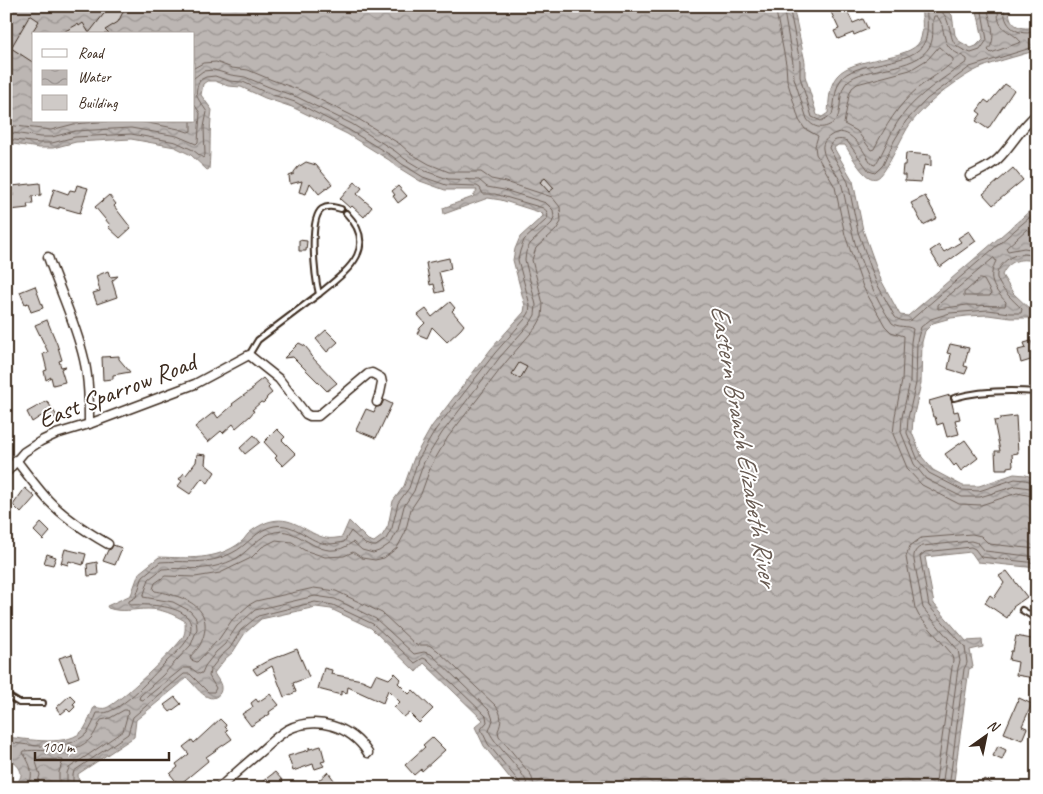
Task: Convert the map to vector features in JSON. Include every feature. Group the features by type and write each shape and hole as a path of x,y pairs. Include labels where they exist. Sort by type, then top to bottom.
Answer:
{"street":[{"path":"970,176 993,164 1026,123 1037,114"},
{"path":"48,257 84,360 89,402 88,424"},
{"path":"249,354 279,379 306,414 310,416 318,416 368,374 372,373 381,378 382,383 377,402"},
{"name":"East Sparrow Road","path":"6,473 24,452 41,441 195,384 249,354"},
{"path":"16,460 48,500 86,532 108,544"},
{"path":"219,788 278,736 296,727 319,724 341,728 359,741 368,753"}],"lane":[{"path":"319,294 315,267 315,223 317,214 326,207 332,206 341,209"},
{"path":"249,354 258,340 319,294 349,267 358,256 360,232 346,213"},
{"path":"954,398 981,393 1037,392"},
{"path":"1022,610 1037,619"},
{"path":"6,695 19,703 43,703"}],"water":[{"name":"Eastern Branch Elizabeth River","path":"6,6 793,6 805,62 805,76 817,115 822,117 828,113 832,84 837,76 855,65 905,52 920,41 922,28 921,6 944,7 952,15 955,35 959,41 971,48 983,39 976,6 1010,6 1010,18 1016,25 1025,28 1037,26 1037,50 979,69 956,82 939,95 911,123 885,170 877,178 872,178 863,172 845,145 838,145 834,148 853,181 863,230 881,280 900,315 908,316 1037,204 1037,262 1016,261 1008,266 1002,275 1013,293 1035,314 1035,318 1010,318 988,315 951,318 933,323 925,331 922,342 921,383 912,433 922,457 933,470 963,486 979,486 1014,474 1026,475 1037,479 1037,568 978,562 971,552 925,557 934,604 966,641 982,640 983,647 970,650 973,667 969,669 953,788 518,788 484,746 475,727 483,720 424,663 416,672 371,628 331,609 316,607 261,619 245,633 233,652 214,673 221,685 221,690 217,696 210,698 205,696 187,678 136,720 134,737 78,774 79,788 9,788 19,780 21,773 18,766 6,757 6,737 48,741 69,739 77,735 84,729 94,707 106,708 122,697 159,664 183,637 185,621 172,614 153,609 118,610 108,608 107,606 131,595 139,573 159,557 202,557 222,552 241,542 259,526 280,520 294,523 326,538 342,537 349,521 368,540 374,542 382,536 388,526 393,501 404,486 414,458 432,426 491,349 524,312 525,306 513,260 515,249 520,237 543,216 542,213 501,200 488,198 444,214 443,208 473,197 477,190 445,190 420,181 347,134 292,107 241,87 228,86 215,81 207,81 203,84 201,95 212,110 209,169 207,170 191,155 175,147 131,139 76,142 53,148 39,148 7,143 6,145"}],"building":[{"path":"110,6 126,6 118,22 105,30 107,32 90,32"},
{"path":"843,6 853,23 863,19 868,29 838,39 834,31 839,29 830,10"},
{"path":"30,15 39,21 32,32 32,62 11,48"},
{"path":"83,23 88,32 64,32 78,24 79,26"},
{"path":"1005,84 1014,90 988,129 976,121 981,114 977,111 985,100 989,103"},
{"path":"906,153 931,155 931,166 924,165 921,182 905,181 905,175 902,175"},
{"path":"306,162 316,165 332,184 319,194 310,183 306,194 299,192 302,181 290,184 289,176 294,174 298,167"},
{"path":"1013,168 1023,180 993,205 983,194"},
{"path":"545,178 554,188 549,192 540,182"},
{"path":"355,182 362,188 357,194 372,207 364,217 352,206 350,208 340,199"},
{"path":"40,183 41,195 32,196 33,204 27,204 28,208 10,210 9,196 13,196 12,186"},
{"path":"77,185 88,188 80,213 49,206 54,189 68,194 70,190 75,191"},
{"path":"398,186 407,196 398,203 392,191"},
{"path":"109,195 116,204 114,206 131,228 120,238 108,227 110,225 95,207"},
{"path":"925,196 937,218 923,225 911,203"},
{"path":"969,231 976,241 940,267 930,251 939,245 944,252 961,242 958,238"},
{"path":"299,240 307,241 306,251 299,251"},
{"path":"449,258 451,269 439,272 444,291 436,293 434,284 430,285 426,263"},
{"path":"108,271 110,277 118,276 112,281 117,297 97,304 93,293 100,291 96,276"},
{"path":"35,286 43,308 31,312 28,303 25,304 20,292"},
{"path":"450,302 455,308 452,311 464,325 461,329 447,342 432,327 427,338 417,334 425,323 418,315 426,309 432,317"},
{"path":"47,320 62,360 59,361 61,367 66,366 61,369 65,382 53,385 51,377 46,380 44,371 47,370 43,354 48,352 35,325"},
{"path":"326,330 338,342 327,352 316,339"},
{"path":"1031,341 1033,346 1037,345 1037,358 1021,363 1018,350 1026,348 1024,343"},
{"path":"299,343 305,346 310,355 337,383 327,391 293,357 284,358"},
{"path":"950,344 969,348 964,366 968,367 965,374 948,369 951,354 947,353"},
{"path":"119,356 119,359 130,372 113,375 113,379 103,380 102,357"},
{"path":"519,363 527,367 520,379 512,374"},
{"path":"263,378 270,386 268,388 272,393 266,400 252,410 254,411 250,416 236,428 233,424 208,442 195,427 214,412 218,418"},
{"path":"950,395 954,412 958,411 960,419 955,420 959,434 947,437 943,423 937,425 935,417 933,417 929,401"},
{"path":"384,400 392,404 376,438 356,430 366,409 374,412 376,407 381,406"},
{"path":"47,401 57,416 50,420 46,413 32,422 27,412"},
{"path":"1016,416 1018,453 1012,454 1013,466 1007,467 1007,469 996,469 995,451 1000,451 994,421 1000,420 1000,418"},
{"path":"277,429 285,437 282,440 296,454 283,466 275,458 277,456 264,442"},
{"path":"254,435 260,442 245,454 240,448"},
{"path":"965,440 978,458 961,471 956,464 954,466 945,454"},
{"path":"197,454 206,455 205,464 215,472 208,483 202,478 190,494 178,486 182,481 179,479 184,473 186,475 196,462"},
{"path":"25,488 35,497 21,513 13,505"},
{"path":"41,523 50,532 43,540 34,531"},
{"path":"113,545 122,548 115,565 103,561 108,550"},
{"path":"65,549 86,554 83,565 69,561 68,565 61,563"},
{"path":"47,554 56,557 53,565 44,563"},
{"path":"97,562 98,575 88,576 87,564"},
{"path":"1007,571 1027,597 1013,607 1007,618 985,603 990,595 994,598 1004,583 999,576"},
{"path":"1016,636 1037,640 1037,651 1034,651 1031,669 1035,670 1034,678 1016,675 1018,662 1009,660"},
{"path":"297,649 309,677 293,683 296,692 284,697 272,666 257,675 253,669 269,660"},
{"path":"72,654 79,677 68,681 59,658"},
{"path":"324,668 332,670 331,674 362,680 371,684 376,674 389,679 395,673 401,679 398,683 409,694 413,690 433,709 419,723 409,713 404,717 394,708 400,702 388,690 383,703 348,687 347,693 341,691 341,695 318,689"},
{"path":"270,694 279,705 269,712 270,714 251,726 242,714 253,707 251,703 256,699 258,702"},
{"path":"70,695 76,701 73,704 75,707 70,712 67,709 61,714 56,708"},
{"path":"175,697 181,704 170,712 164,705"},
{"path":"1019,698 1032,704 1022,726 1027,728 1022,740 1004,733"},
{"path":"220,719 226,725 225,727 228,730 226,731 232,739 206,757 208,761 179,785 170,774 178,767 176,764 189,754 183,747 192,740 194,743"},
{"path":"432,737 445,750 422,771 421,769 414,775 405,765 425,747 423,745"},
{"path":"321,746 325,761 321,762 324,766 315,769 313,764 293,771 288,756 309,750 309,747 310,749"},
{"path":"998,746 1006,750 1002,760 993,756"},
{"path":"275,772 283,781 276,788 254,788"},
{"path":"328,772 340,788 319,788 316,783"},
{"path":"984,779 998,788 979,788"}]}
